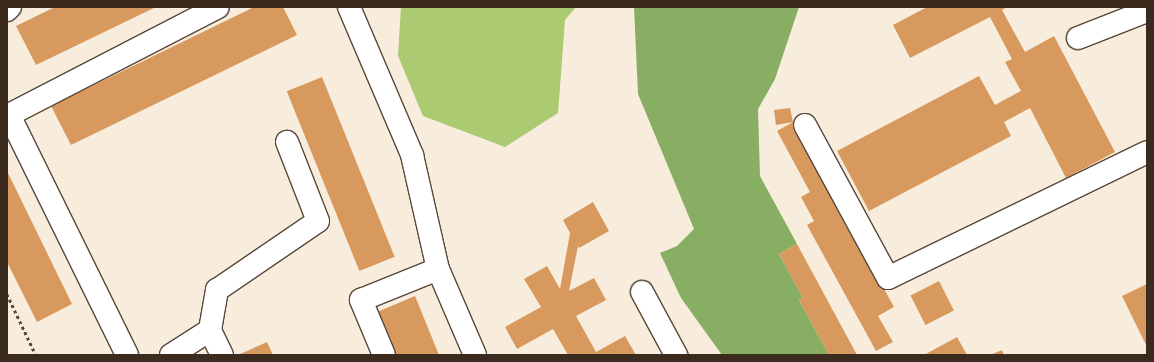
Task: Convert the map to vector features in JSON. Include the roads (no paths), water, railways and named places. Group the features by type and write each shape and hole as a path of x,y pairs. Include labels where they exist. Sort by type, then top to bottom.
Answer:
{"lane":[{"path":"7,10 10,7"},
{"path":"127,355 8,116 218,7"},
{"path":"349,7 412,155 438,269 475,355"},
{"path":"1078,38 1147,11"},
{"path":"805,125 888,278 1147,152"},
{"path":"222,355 210,330 217,290 318,221 288,142"},
{"path":"384,355 360,300 438,269"},
{"path":"642,292 676,355"},
{"path":"172,355 210,330"}]}
